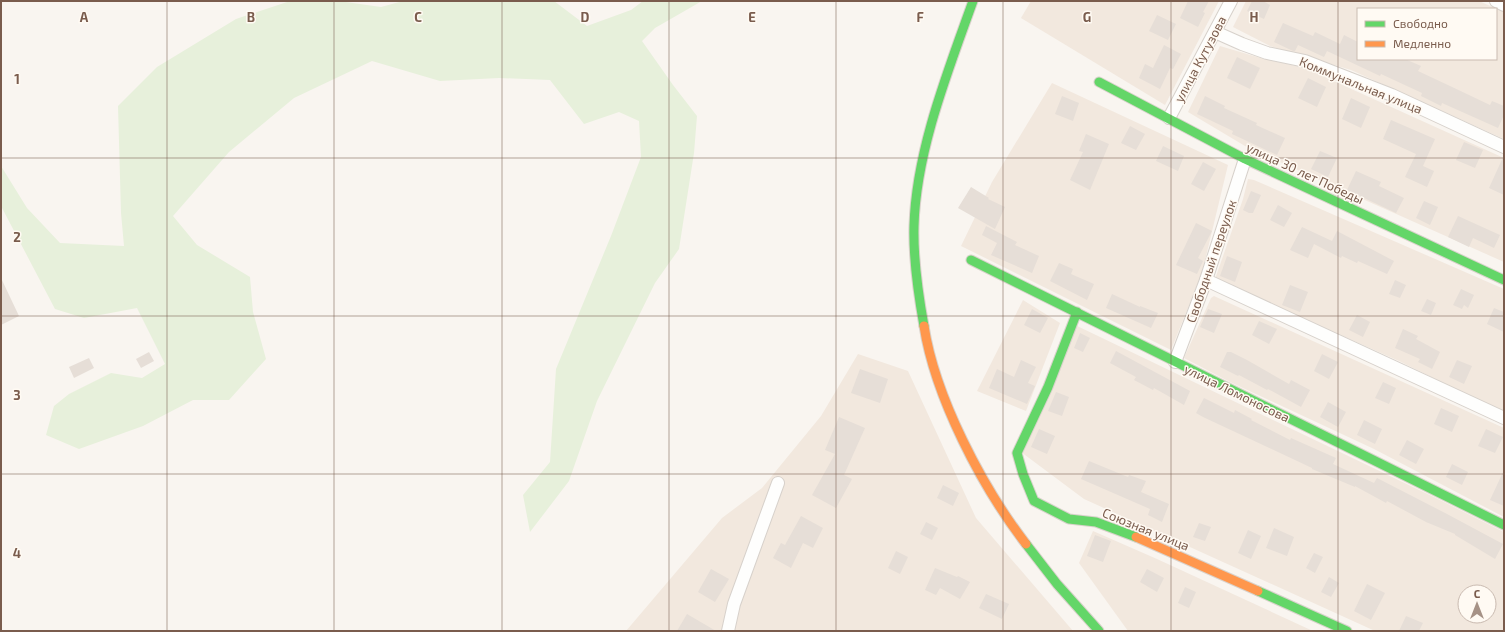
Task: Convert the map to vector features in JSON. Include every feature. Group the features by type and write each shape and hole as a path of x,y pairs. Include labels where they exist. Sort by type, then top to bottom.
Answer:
{"street":[{"path":"973,1 952,59 930,130 919,181 914,226 916,277 927,348 946,403 974,463 1008,520 1057,584 1099,631"},
{"name":"улица Кутузова","path":"1169,118 1231,1"},
{"path":"1496,1 1504,5"},
{"name":"Коммунальная улица","path":"1215,32 1267,53 1305,60 1392,95 1504,147"},
{"name":"улица 30 лет Победы","path":"1099,82 1245,159 1504,280"},
{"name":"Свободный переулок","path":"1175,362 1206,280 1245,159"},
{"name":"улица Ломоносова","path":"971,260 1504,525"},
{"path":"1206,280 1504,418"},
{"name":"Союзная улица","path":"1077,312 1048,387 1017,453 1023,474 1034,501 1069,519 1096,522 1142,539 1347,631"},
{"path":"728,631 734,604 778,483"}],"shaded area":[{"path":"1031,1 1219,1 1165,105 1021,18"},
{"path":"1246,1 1479,1 1495,8 1357,8 1357,60 1497,60 1497,9 1504,12 1504,139 1351,70 1270,46 1233,27"},
{"path":"1220,46 1264,59 1305,68 1504,158 1504,262 1245,146 1188,112"},
{"path":"1052,83 1228,165 1202,273 1171,350 961,246 992,182"},
{"path":"1248,179 1254,180 1504,289 1504,413 1399,361 1215,279 1243,199"},
{"path":"1214,296 1504,428 1504,517 1374,449 1230,382 1184,358 1211,298"},
{"path":"1023,300 1060,323 1026,411 977,391"},
{"path":"1073,324 1504,532 1504,631 1375,631 1084,499 1021,452"},
{"path":"858,354 908,371 976,518 1073,631 626,631 722,518 762,488 821,416"},
{"path":"1093,531 1313,631 1128,631 1079,563"}],"green space":[{"path":"290,1 339,1 381,7 403,1 554,1 587,26 631,10 643,1 702,1 655,28 642,41 697,116 694,153 679,249 655,283 597,401 569,481 530,532 523,495 550,462 556,369 611,236 641,157 639,121 619,112 584,124 550,80 499,78 440,81 372,61 294,98 229,152 173,216 197,245 250,277 253,312 266,359 229,400 193,400 143,426 79,449 46,435 54,406 69,394 111,373 142,378 165,364 137,308 84,318 55,309 1,206 1,166 27,208 60,243 124,246 121,213 118,106 157,67 236,19"}],"building":[{"path":"1188,1 1209,1 1203,12 1205,13 1198,27 1180,18"},
{"path":"1252,1 1263,1 1270,5 1264,19 1247,11"},
{"path":"1157,15 1176,24 1168,40 1149,31"},
{"path":"1283,23 1313,36 1315,32 1340,44 1344,35 1357,42 1357,60 1407,60 1421,66 1418,71 1490,105 1492,101 1504,106 1504,115 1498,128 1442,103 1441,106 1421,96 1422,93 1381,74 1380,76 1327,51 1324,57 1298,45 1295,51 1293,51 1274,42"},
{"path":"1164,45 1181,54 1173,69 1170,68 1160,89 1139,78 1145,64 1153,68"},
{"path":"1237,57 1260,68 1250,89 1227,78"},
{"path":"1308,78 1326,87 1317,107 1298,98"},
{"path":"1062,96 1079,103 1073,121 1055,114"},
{"path":"1205,96 1225,106 1224,108 1257,123 1256,125 1285,138 1277,155 1232,134 1233,131 1197,114"},
{"path":"1351,98 1370,107 1361,128 1342,119"},
{"path":"1391,120 1435,139 1423,166 1434,171 1427,187 1405,177 1416,154 1383,139"},
{"path":"1130,126 1145,134 1136,150 1121,143"},
{"path":"1086,134 1109,144 1090,190 1070,180 1083,152 1079,151"},
{"path":"1464,142 1483,150 1475,168 1456,160"},
{"path":"1163,146 1184,156 1178,171 1156,161"},
{"path":"1320,151 1337,158 1328,177 1311,169"},
{"path":"1504,155 1504,195 1489,188"},
{"path":"1203,162 1216,169 1204,191 1191,184"},
{"path":"1356,171 1381,182 1379,186 1404,198 1396,213 1347,190"},
{"path":"971,187 989,198 988,199 1005,207 995,229 958,208"},
{"path":"1251,191 1261,195 1253,213 1249,213 1243,210"},
{"path":"1424,201 1438,207 1430,225 1416,218"},
{"path":"1278,205 1292,213 1284,227 1270,220"},
{"path":"1458,216 1500,235 1494,248 1473,238 1469,247 1448,237"},
{"path":"1196,223 1212,231 1198,258 1203,261 1197,274 1176,265"},
{"path":"986,226 1017,242 1015,245 1039,256 1032,273 991,255 997,243 982,235"},
{"path":"1302,227 1332,241 1337,231 1394,261 1387,274 1358,261 1357,263 1342,256 1341,258 1314,244 1308,258 1290,250"},
{"path":"1227,256 1242,262 1235,282 1220,276"},
{"path":"1059,263 1073,269 1071,274 1094,284 1087,300 1050,281"},
{"path":"1,278 19,316 1,325"},
{"path":"1395,280 1406,285 1400,298 1389,294"},
{"path":"1290,285 1308,292 1300,312 1282,305"},
{"path":"1461,289 1474,295 1468,308 1464,305 1462,309 1453,305"},
{"path":"1112,294 1140,307 1158,313 1151,328 1106,308"},
{"path":"1427,299 1436,303 1431,315 1421,311"},
{"path":"1494,308 1504,312 1504,332 1487,324"},
{"path":"1032,309 1048,318 1040,333 1024,325"},
{"path":"1208,309 1222,314 1214,333 1200,327"},
{"path":"1357,315 1370,322 1363,337 1349,330"},
{"path":"1259,321 1277,329 1269,344 1252,335"},
{"path":"1403,329 1418,336 1416,339 1440,352 1432,369 1418,362 1420,359 1395,348"},
{"path":"1080,333 1090,338 1083,352 1074,348"},
{"path":"1116,351 1190,391 1184,405 1154,388 1153,390 1134,380 1136,377 1110,363"},
{"path":"149,352 154,361 141,368 136,359"},
{"path":"1227,352 1231,352 1247,360 1289,384 1291,380 1310,390 1301,407 1268,389 1267,390 1220,367"},
{"path":"1322,354 1338,362 1329,379 1314,371"},
{"path":"89,358 94,368 74,378 69,367"},
{"path":"1021,360 1036,367 1028,383 1035,386 1027,404 989,388 997,369 1014,377"},
{"path":"1457,360 1472,366 1464,384 1449,377"},
{"path":"860,369 888,379 880,403 851,393"},
{"path":"1383,382 1396,388 1389,404 1375,398"},
{"path":"1056,392 1069,397 1062,416 1048,411"},
{"path":"1204,398 1234,413 1235,410 1290,440 1291,438 1336,458 1333,464 1374,483 1377,478 1503,544 1495,559 1455,534 1426,522 1387,501 1386,503 1355,486 1312,469 1203,417 1196,413"},
{"path":"1328,402 1346,412 1338,427 1320,417"},
{"path":"1441,408 1459,416 1452,432 1434,424"},
{"path":"839,417 865,428 844,475 852,479 836,508 812,495 835,454 825,450"},
{"path":"1364,420 1382,429 1375,444 1357,435"},
{"path":"1039,429 1055,436 1047,454 1031,447"},
{"path":"1486,429 1503,437 1495,453 1478,446"},
{"path":"1407,440 1424,449 1416,464 1399,455"},
{"path":"1089,461 1128,477 1129,475 1146,481 1141,492 1169,504 1162,522 1148,515 1150,509 1081,479"},
{"path":"1452,464 1468,472 1462,485 1446,477"},
{"path":"1504,470 1504,506 1490,500"},
{"path":"943,485 959,493 953,506 937,498"},
{"path":"801,516 823,528 813,548 803,543 791,568 773,558 781,543 785,545"},
{"path":"926,522 938,528 932,540 920,534"},
{"path":"1199,523 1211,527 1205,541 1193,537"},
{"path":"1274,528 1294,537 1287,556 1266,548"},
{"path":"1248,530 1261,536 1251,559 1238,553"},
{"path":"1095,535 1111,541 1103,562 1087,556"},
{"path":"896,551 908,557 900,574 888,568"},
{"path":"1314,553 1323,557 1315,573 1306,568"},
{"path":"935,568 970,582 960,599 940,588 936,595 925,590"},
{"path":"711,569 729,579 715,602 698,592"},
{"path":"1147,569 1164,578 1157,592 1140,582"},
{"path":"1329,577 1339,583 1331,597 1321,592"},
{"path":"1367,584 1385,593 1371,620 1354,611"},
{"path":"1185,587 1196,592 1189,608 1178,603"},
{"path":"986,594 1009,604 1002,619 979,608"},
{"path":"687,614 716,631 677,631"},
{"path":"1406,616 1423,623 1419,631 1399,631"}],"traffic: fast":[{"path":"924,326 914,251 916,198 927,140 935,112 973,1"},
{"path":"1099,82 1245,159 1504,280"},
{"path":"971,260 1504,525"},
{"path":"1077,312 1048,387 1017,453 1023,474 1034,501 1069,519 1096,522 1136,537"},
{"path":"1026,544 1057,584 1099,631"},
{"path":"1258,591 1347,631"}],"traffic: slow":[{"path":"924,326 938,382 963,440 977,469 993,496 1026,544"},
{"path":"1136,537 1258,591"}]}
